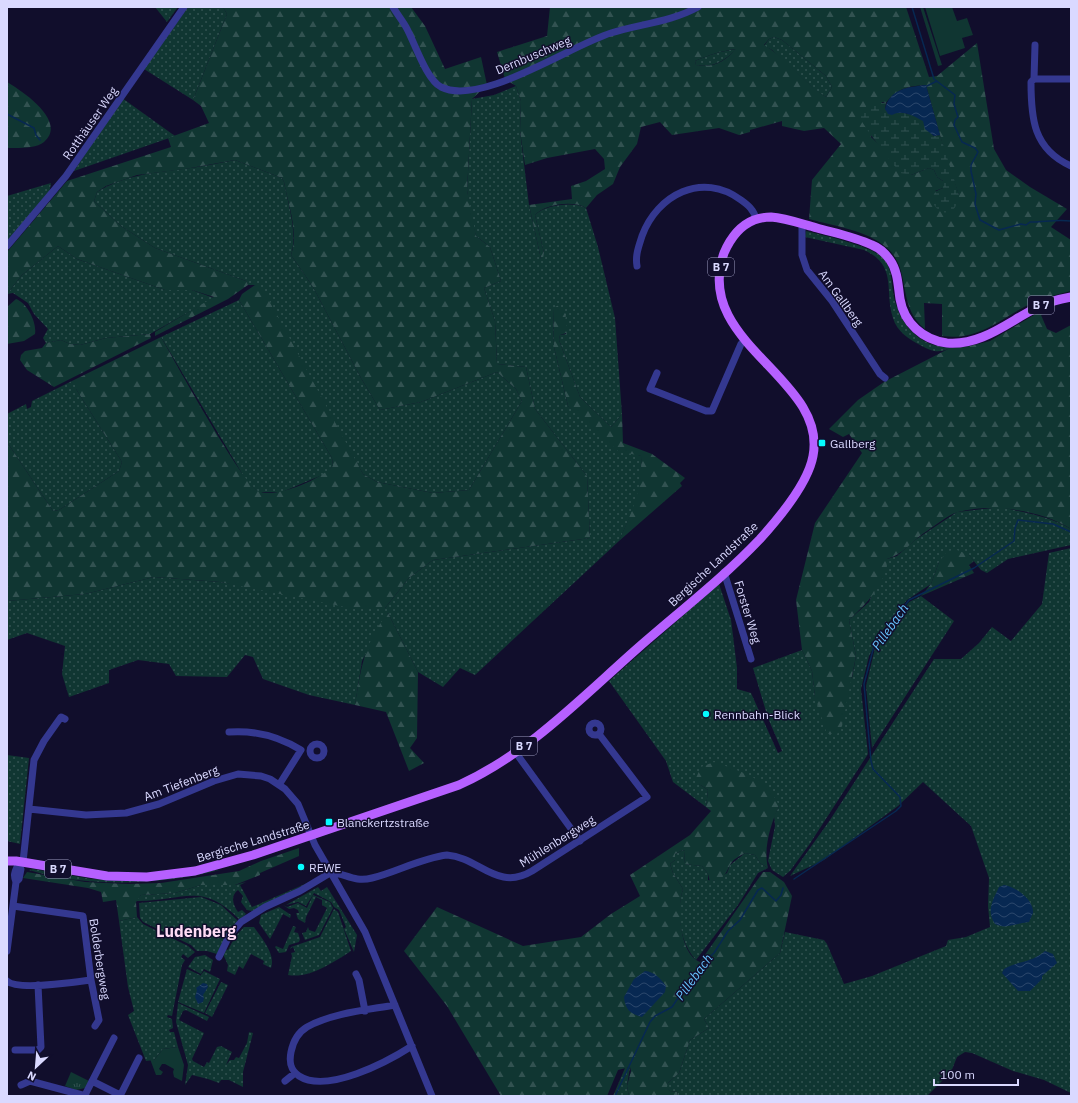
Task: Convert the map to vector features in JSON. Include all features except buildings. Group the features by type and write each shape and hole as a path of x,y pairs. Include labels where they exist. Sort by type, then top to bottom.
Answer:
{"main road":[{"name":"Bergische Landstraße","path":"7,856 16,862 106,876 167,875 224,864 459,785 487,772 516,753 759,540 780,514 804,479 812,462 814,450 813,431 802,406 745,340 731,321 725,307 721,291 720,270 725,252 734,235 742,226 756,219 776,218 864,241 883,252 893,265 901,303 909,321 921,334 936,341 960,343 978,339 995,332 1036,308 1055,300 1071,296"}],"street":[{"name":"Rotthäuser Weg","path":"7,246 66,176 184,7"},
{"name":"Dernbuschweg","path":"393,7 405,26 434,81 444,88 457,90 487,86 513,77 611,33 662,20 698,7"},
{"path":"1035,45 1034,79 1031,82 1031,116 1033,124 1056,158 1071,166"},
{"path":"1034,79 1071,79"},
{"path":"637,266 636,252 652,215 666,200 682,192 707,188 725,192 737,198 750,208 755,214 756,219"},
{"name":"Am Gallberg","path":"802,224 802,255 806,270 832,301 884,378"},
{"path":"657,373 650,389 706,411 712,411 741,344 745,340"},
{"name":"Forster Weg","path":"724,572 751,659"},
{"path":"7,951 11,905 16,882 14,878 14,868 29,809 32,772 36,754 61,717 65,719"},
{"path":"229,732 249,731 268,735 285,741 301,750 311,750"},
{"name":"Mühlenbergweg","path":"330,873 335,872 353,879 372,878 447,854 458,857 493,874 513,878 525,876 646,797 599,734"},
{"path":"279,785 301,750"},
{"path":"516,753 580,841"},
{"name":"Am Tiefenberg","path":"29,809 86,815 126,813 159,804 214,781 238,774 261,776 279,785 292,796 298,804 310,836"},
{"path":"310,836 365,932 432,1095"},
{"path":"219,957 229,936 241,922 257,911 300,891 330,873"},
{"name":"Bolderbergweg","path":"11,905 83,916 91,980 99,1020 95,1026"},
{"path":"356,974 359,980 365,1010"},
{"path":"7,982 12,984 38,985 91,980"},
{"path":"15,1050 38,1050 41,1046 38,985"},
{"path":"395,1005 332,1018 303,1030 294,1041 289,1060 292,1070 302,1078 315,1081 354,1075 376,1067 412,1046"},
{"path":"21,1085 30,1081 86,1096 114,1038"},
{"path":"92,1081 120,1095 139,1058"},
{"path":"285,1081 296,1073"}],"green space":[{"path":"155,7 178,7 167,22"},
{"path":"188,7 223,7 227,14 193,100 144,69"},
{"path":"223,7 411,7 425,26 445,69 481,57 487,85 472,99 467,190 476,236 490,247 501,281 484,288 495,321 497,364 526,367 535,409 587,476 590,538 433,560 409,578 385,608 355,609 220,582 154,577 85,594 7,601 7,442 53,511 59,510 119,471 122,462 76,389 76,379 161,337 224,446 250,484 258,491 266,493 276,492 298,486 319,477 333,466 332,458 239,300 242,294 255,285 263,289 363,474 377,482 433,493 469,490 522,401 516,389 497,372 421,402 380,410 361,378 313,287 291,255 294,237 293,228 282,178 235,160 185,169 137,175 106,186 97,192 94,201 121,226 155,248 246,281 248,285 228,299 155,336 155,332 214,297 192,290 165,290 77,259 58,246 22,275 7,294 7,252 67,181 171,147 168,138 209,123 201,106 193,100 227,14"},
{"path":"550,7 906,7 929,77 937,76 977,43 994,149 1006,170 1030,187 1067,209 1051,227 1071,240 1071,291 1030,304 995,324 975,333 954,337 942,336 942,304 924,303 925,329 916,320 910,310 899,266 895,257 887,248 870,237 860,233 809,219 812,180 841,144 824,128 804,131 782,126 782,121 750,130 750,132 739,135 719,128 672,135 660,122 641,127 637,144 620,167 613,184 597,195 586,208 574,204 559,204 545,208 535,215 544,253 543,258 541,259 529,205 572,199 571,186 586,181 605,169 604,159 595,149 547,158 525,165 520,131 521,101 516,86 505,79 497,52 547,36","holes":["774,37 782,40 826,76 832,87 826,97 810,85 781,57 764,45 769,39","736,49 723,61 708,66 696,65 695,61 720,52","920,85 926,85 948,164 959,195 935,191 943,188 943,181 937,177 934,170 929,168 911,175 871,137 882,102 886,103 899,91"]},
{"path":"920,7 923,7 942,65 938,66"},
{"path":"925,7 952,7 957,21 967,18 973,35 962,38 965,48 940,56"},
{"path":"774,37 782,40 826,76 832,87 826,97 815,90 772,50 764,46 769,39"},
{"path":"737,49 718,63 703,66 696,65 695,61 710,55"},
{"path":"7,82 32,99 47,116 50,125 50,134 41,144 26,148 7,148"},
{"path":"516,86 521,101 520,131 529,205 541,259 544,253 535,215 545,209 559,205 574,205 586,208 598,247 615,318 622,414 611,427 580,397 559,340 560,335 566,334 565,322 553,308 554,347 568,406 632,453 641,456 642,472 637,501 619,541 475,675 460,668 443,687 418,672 388,613 362,661 355,705 309,695 263,679 253,657 245,655 227,677 176,676 169,664 138,660 109,670 109,683 69,697 62,674 65,646 27,633 7,640 7,601 85,594 154,577 220,582 385,608 409,578 433,560 590,538 587,476 535,409 526,367 497,364 495,321 484,288 501,281 490,247 476,236 471,217 467,190 472,99 494,95"},
{"path":"122,98 175,136 74,171"},
{"path":"874,103 886,103 885,109 916,116 924,121 932,135 940,135 959,195 958,203 954,209 944,212 937,209 933,204 934,194 943,188 943,181 937,177 934,170 929,168 911,175 900,173 868,132 859,117 860,112 868,105"},
{"path":"235,160 282,178 293,228 293,246 291,255 313,287 361,378 380,410 421,402 497,372 516,389 522,401 469,490 433,493 377,482 363,474 255,285 248,285 246,281 155,248 121,226 94,201 97,192 107,186 128,178"},
{"path":"51,183 49,194 7,241 7,196"},
{"path":"806,231 858,245 869,249 883,258 890,270 896,303 905,323 919,338 939,347 951,348 942,351 931,350 912,340 900,331 893,318 886,271 882,263 875,256 864,250 805,237"},
{"path":"58,246 77,259 165,290 192,290 214,298 150,334 106,338 80,345 70,344 61,340 46,343 43,338 48,329 34,314 28,303 13,293 7,294 22,275"},
{"path":"16,299 24,304 33,319 35,334 24,341 7,344 7,307"},
{"path":"239,300 332,458 333,466 327,473 282,492 258,492 247,482 161,337"},
{"path":"559,305 562,311 566,314 565,321 569,332 560,335 559,340 580,397 611,427 622,414 623,443 652,454 685,478 680,483 682,486 619,541 636,500 640,479 641,456 618,451 568,406 554,347 553,308"},
{"path":"1048,310 1041,315 1047,329 1056,333 1071,325 1071,529 1059,522 1031,513 1001,508 972,509 958,512 949,516 924,533 897,555 887,559 886,568 879,585 862,607 849,620 856,656 842,726 837,734 827,734 815,697 812,671 802,650 796,600 815,523 862,453 849,434 843,437 829,429 858,400 884,382 950,348 966,347 990,341 1034,315"},
{"path":"150,334 151,338 54,387 27,370 20,360 21,355 25,351 42,348 46,343 61,340 70,344 80,345 106,338"},
{"path":"76,379 76,389 122,462 119,471 59,510 53,511 7,442 7,414 26,404 27,409 31,407 32,401"},
{"path":"1001,507 1037,515 1055,521 1071,529 1071,545 1008,559 987,573 981,570 969,555 939,562 931,584 907,600 883,630 869,656 861,689 868,754 809,845 790,871 783,877 772,870 768,861 775,826 774,816 779,806 699,784 708,790 706,807 673,782 666,761 609,681 719,584 731,620 737,668 737,689 751,693 778,753 782,751 768,718 753,668 802,650 812,671 815,697 852,678 856,656 849,620 869,602 887,559 897,556 915,540 957,512"},
{"path":"1071,548 1071,1093 1044,1080 1013,1071 972,1053 965,1052 957,1057 951,1072 927,1096 677,1096 678,1092 670,1091 666,1087 668,1083 679,1073 690,1040 709,1028 704,1019 780,953 785,932 824,940 844,984 872,976 946,946 948,940 966,937 990,927 988,906 989,878 971,826 923,782 898,806 824,860 790,876 830,820 934,659 961,659 979,643 992,627 1011,641 1042,604 1049,553"},
{"path":"957,550 969,555 974,561 969,565 974,573 921,596 931,584 939,562 947,551"},
{"path":"921,596 954,621 872,748 866,686 875,648 909,602"},
{"path":"388,613 418,672 417,738 410,748 424,763 409,771 386,712 355,705 359,679 365,656 374,635"},
{"path":"7,755 29,758 20,844 7,841"},
{"path":"714,762 743,773 760,782 768,788 779,806 773,820 767,844 766,852 768,868 760,863 755,855 745,853 733,861 723,876 710,882 708,874 702,866 684,864 685,851 683,850 675,854 675,860 670,864 673,873 683,889 680,918 684,940 693,957 700,962 763,872 770,872 784,882 792,896 780,953 704,1019 709,1028 690,1040 679,1073 668,1083 667,1087 670,1091 678,1092 677,1096 629,1096 627,1086 631,1071 630,1067 618,1070 607,1096 501,1096 447,1006 404,951 437,907 523,946 581,937 611,914 640,896 630,875 690,835 711,811 706,807 708,790 699,784 696,778 701,767"},
{"path":"299,848 299,856 260,873 260,875 235,885 201,885 175,893 141,895 136,902 137,917 119,921 116,900 103,902 101,892 88,888 23,878 27,872 85,882 128,884 161,883 239,871 261,861"},
{"path":"683,850 685,851 684,864 702,866 708,874 708,880 713,881 727,873 730,865 745,853 755,855 760,863 768,868 758,873 738,905 696,960 690,953 680,926 680,907 683,889 673,873 670,864 675,860 675,854"},
{"path":"33,869 92,879 116,880 220,870 174,879 100,882 51,876 29,870"},
{"path":"314,880 252,911 247,910 241,902 243,896 238,890 235,892 233,898 234,904 238,912 242,910 246,914 240,920 226,908 213,900 202,897 191,896 136,901 141,895 175,893 201,885 235,885 246,882 240,885 252,907"},
{"path":"318,887 321,891 327,887 357,935 354,952 344,929 346,927 339,910 334,907 331,902 314,893 306,906 298,902 286,905"},
{"path":"313,895 330,902 333,908 319,935 305,940 302,933 306,932 308,927 309,930 315,932 327,908 322,905 322,900 316,897 306,917 305,923 298,919 296,913 299,913 298,910 294,908 289,909 283,905 287,907 298,903 307,908"},
{"path":"201,897 221,905 238,921 217,954 207,951 197,951 191,945 143,922 140,918 139,903"},
{"path":"279,907 291,915 290,918 283,914 270,939 259,923 261,915"},
{"path":"334,909 338,912 351,951 321,969 296,976 288,975 292,956 291,953 295,952 293,947 290,949 291,947 320,937"},
{"path":"137,917 143,924 188,946 195,952 188,958 183,954 181,957 185,960 182,965 172,1016 168,1015 167,1017 172,1019 173,1028 169,1030 170,1032 174,1032 178,1047 163,1049 154,1060 146,1061 128,1015 134,1011 128,987 119,921"},
{"path":"293,926 296,927 294,932 298,933 300,939 299,942 289,945 286,952 279,953 275,947 276,946 283,949"},
{"path":"244,927 254,927 264,942 272,957 271,968 263,964 264,961 251,954 243,969 239,966 235,975 227,971 228,965 223,954 225,949 228,950 235,937"},
{"path":"205,955 213,960 210,972 204,969 201,974 188,967 195,957"},
{"path":"187,969 200,976 204,971 220,979 204,1013 178,1002"},
{"path":"221,982 228,985 212,1017 205,1013"},
{"path":"178,1003 209,1017 207,1021 186,1010 183,1011 179,1020 204,1033 192,1059 204,1067 207,1062 209,1063 217,1047 221,1046 232,1052 226,1065 230,1060 234,1060 236,1057 239,1058 247,1043 249,1032 253,1033 243,1072 243,1087 229,1080 221,1080 219,1083 192,1075 185,1085 188,1065 176,1022"},
{"path":"178,1047 184,1065 182,1081 174,1077 174,1069 165,1064 162,1064 159,1069 163,1072 161,1075 156,1075 150,1059 154,1060 163,1049"},
{"path":"630,1067 627,1086 629,1096 613,1096 625,1068"},
{"path":"71,1072 89,1081 85,1088 76,1090 65,1086"}],"water":[{"path":"926,85 940,135 934,136 925,129 923,121 916,117 904,113 896,113 892,115 888,114 885,109 891,97 901,90"},
{"path":"1004,885 1019,891 1031,903 1033,913 1029,922 1007,926 999,926 995,924 991,915 991,906 999,887"},
{"path":"1045,951 1053,954 1057,963 1042,976 1042,979 1030,991 1018,991 1002,973 1004,969 1034,958"},
{"path":"645,971 657,976 666,986 665,992 642,1017 631,1013 627,1008 624,997 634,979"},
{"path":"203,983 207,984 208,987 203,995 203,1002 198,1004 195,997 197,990 196,988"}],"waterway":[{"name":"Pillebach","path":"912,7 934,79 955,95 954,104 958,117 955,120 954,125 962,142 975,148 978,152 971,165 971,171 976,194 975,204 980,220 999,230 1021,224 1026,225 1030,222 1061,220 1071,221"},
{"path":"927,86 937,81"},
{"path":"7,114 34,128 36,135 40,140"},
{"name":"Pillebach","path":"794,879 896,811 901,806 900,797 873,769 864,684 874,646 909,600 974,568 1014,541 1015,528 1018,520 1053,524 1071,532"},
{"name":"Pillebach","path":"615,1096 650,1022 655,1016 672,1007 684,989 692,981 699,967 714,953 728,931 740,920 758,890 762,888 776,901 781,895 783,888"}],"place":[{"name":"Gallberg","path":"822,443"},
{"name":"Rennbahn-Blick","path":"706,714"},
{"name":"Blanckertzstraße","path":"329,822"},
{"name":"REWE","path":"301,867"}],"district":[{"name":"Ludenberg","path":"196,931"}]}
